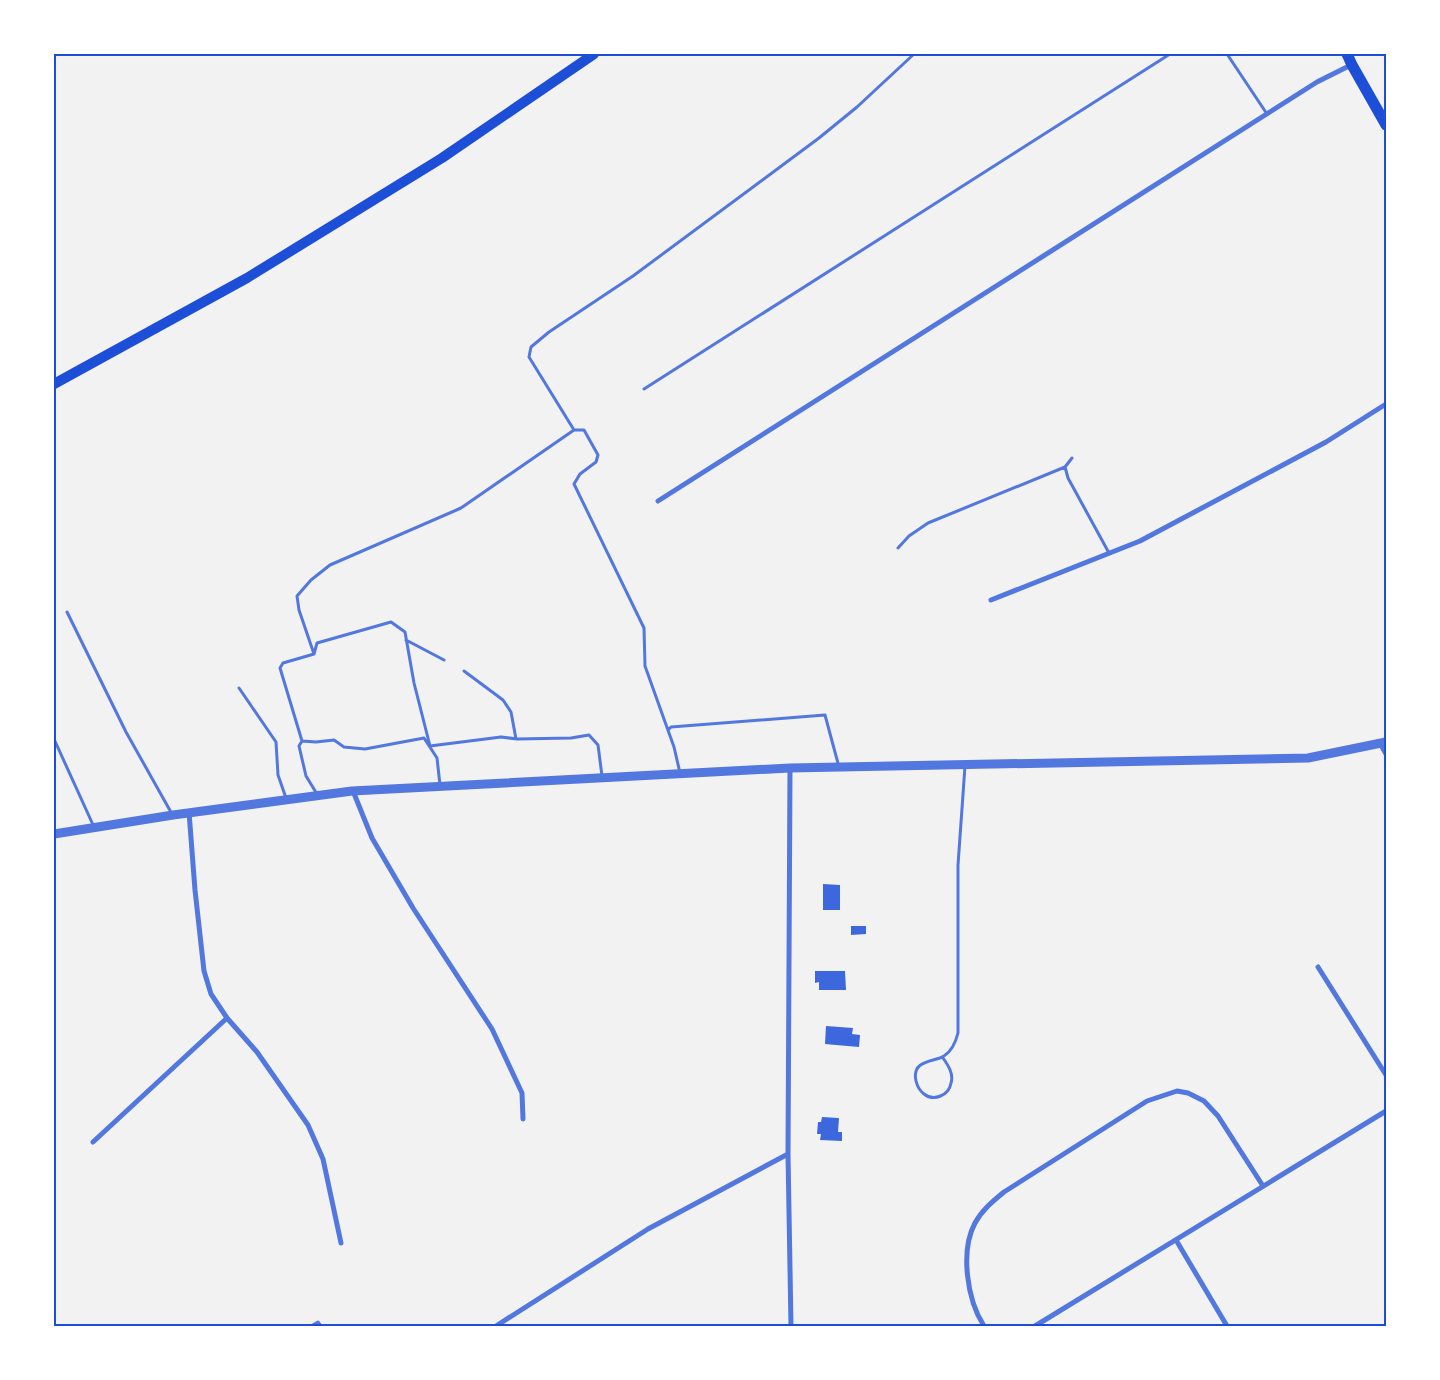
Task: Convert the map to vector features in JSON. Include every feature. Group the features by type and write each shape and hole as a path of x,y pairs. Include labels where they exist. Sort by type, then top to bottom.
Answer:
{"main road":[{"path":"54,384 255,273 442,158 594,54"},
{"path":"1349,59 1386,125"}],"street":[{"path":"658,501 1267,114 1349,59"},
{"path":"991,600 1140,541 1326,442 1386,404"},
{"path":"54,834 189,812 352,791 790,768 1308,758 1384,743 1386,754"},
{"path":"790,768 788,1154 791,1326"},
{"path":"352,791 372,838 414,908 492,1029 522,1092 523,1118"},
{"path":"189,812 204,971 211,994 226,1018 257,1052 308,1125 323,1159 341,1243"},
{"path":"1318,967 1386,1075"},
{"path":"93,1142 226,1018"},
{"path":"984,1326 977,1315 971,1299 967,1258 970,1238 975,1223 987,1206 1004,1192 1147,1101 1178,1091 1188,1093 1204,1102 1218,1116 1263,1186"},
{"path":"1035,1326 1386,1111"},
{"path":"496,1326 648,1229 788,1154"},
{"path":"1176,1240 1227,1326"}],"lane":[{"path":"574,430 529,357 531,347 548,332 633,276 819,138 857,107 914,54"},
{"path":"644,389 1170,54"},
{"path":"1227,54 1267,114"},
{"path":"314,654 299,610 297,596 311,580 330,565 461,508 574,430 584,430 598,455 596,462 580,474 574,484 644,628 645,666 674,747 680,774"},
{"path":"898,548 909,536 928,523 1064,467 1072,458"},
{"path":"1064,467 1068,478 1109,553"},
{"path":"67,612 126,732 172,815"},
{"path":"314,654 317,643 392,622 405,632 414,683 430,746"},
{"path":"406,640 444,660"},
{"path":"314,654 283,663 280,668 302,741 299,746 306,776 318,794"},
{"path":"464,671 502,700 511,712 516,739"},
{"path":"239,688 276,742 278,775 286,799"},
{"path":"668,730 671,727 826,715 839,767"},
{"path":"430,746 501,738 571,738 589,735 598,745 602,778"},
{"path":"302,741 334,740 344,747 365,749 424,738 437,758 440,786"},
{"path":"54,739 94,827"},
{"path":"943,1058 951,1072 952,1082 949,1088 944,1094 937,1097 924,1094 916,1082 915,1075 919,1067 924,1062 943,1058 955,1043 958,1033 958,865 965,765"},
{"path":"311,1326 318,1322 321,1326"}],"building":[{"path":"823,884 840,885 840,910 823,910"},
{"path":"851,926 866,926 866,934 851,935"},
{"path":"815,971 845,971 846,990 819,990 819,982 815,983"},
{"path":"826,1026 853,1028 852,1034 860,1035 859,1047 825,1044"},
{"path":"822,1117 839,1118 838,1132 842,1132 842,1141 820,1140 821,1134 817,1134 818,1122 821,1122"}]}
